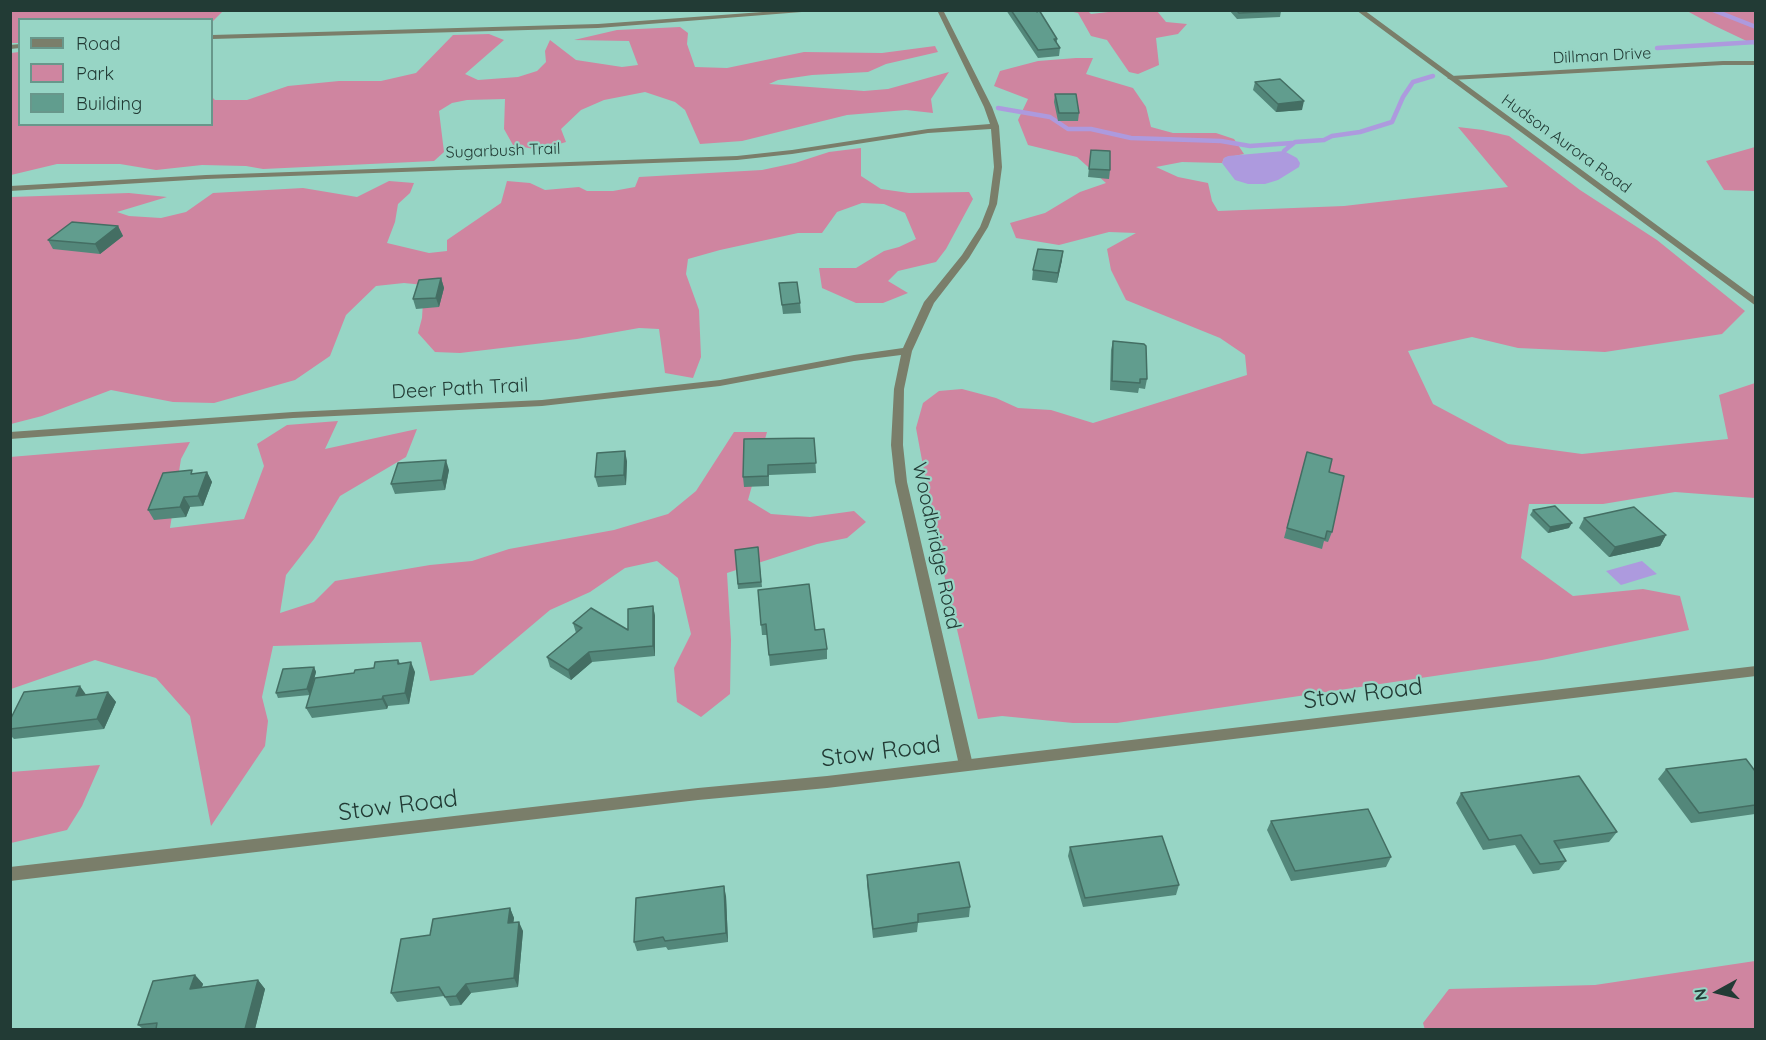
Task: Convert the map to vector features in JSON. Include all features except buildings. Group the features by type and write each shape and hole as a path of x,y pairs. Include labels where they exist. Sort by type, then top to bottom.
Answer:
{"street":[{"path":"213,37 598,26 824,10"},
{"name":"Woodbridge Road","path":"940,10 973,73 995,126 998,167 988,218 966,256 929,302 907,351 902,369 897,408 901,482 966,765"},
{"name":"Hudson Aurora Road","path":"1359,10 1755,303"},
{"name":"Dillman Drive","path":"1451,78 1755,63"},
{"name":"Sugarbush Trail","path":"10,189 206,177 737,158 928,132 995,126"},
{"name":"Deer Path Trail","path":"10,436 293,415 542,403 717,384 854,358 907,351"},
{"name":"Stow Road","path":"10,874 966,765 1755,671"}],"green space":[{"path":"11,10 223,10 213,21 213,18 18,18 18,43 11,43"},
{"path":"1069,11 1088,11 1091,14 1117,11 1157,11 1166,22 1187,24 1178,34 1156,38 1159,65 1138,74 1129,72 1107,40 1091,36 1078,13"},
{"path":"1687,11 1755,11 1755,45 1713,25"},
{"path":"680,27 688,33 687,44 695,67 727,68 804,52 882,53 935,46 938,52 886,64 868,72 812,75 778,80 769,84 864,91 888,89 949,72 931,99 933,113 906,110 847,115 742,141 700,144 685,110 675,102 645,92 604,100 581,110 561,129 566,142 539,150 513,145 504,129 505,99 467,100 452,103 439,111 444,152 434,161 263,169 246,166 202,165 156,170 120,164 57,164 11,175 11,53 18,52 18,126 213,126 213,98 215,100 247,100 288,86 339,81 381,81 416,73 453,35 489,34 504,40 465,74 478,80 518,77 537,71 546,62 545,51 550,40 576,60 622,67 638,65 629,41 574,40 617,30"},
{"path":"1093,58 1086,74 1133,88 1146,107 1151,127 1173,133 1216,133 1234,139 1244,154 1224,158 1222,163 1182,162 1156,167 1178,177 1208,183 1212,201 1218,211 1344,206 1508,187 1458,127 1483,130 1509,136 1580,190 1657,240 1745,311 1722,334 1605,352 1518,348 1472,337 1408,351 1433,404 1508,444 1582,454 1728,439 1719,395 1755,383 1755,498 1675,492 1603,504 1529,504 1521,558 1573,596 1643,589 1680,596 1689,630 1542,660 1117,723 1073,723 1002,716 978,719 940,557 916,428 923,403 939,391 962,389 996,398 1018,408 1051,410 1093,423 1247,375 1245,355 1220,338 1126,300 1111,270 1107,249 1136,233 1109,232 1059,245 1016,238 1010,223 1045,213 1080,192 1106,183 1077,157 1028,145 1018,120 1028,99 994,86 1000,71 1038,61"},
{"path":"1755,147 1755,191 1724,190 1706,161"},
{"path":"861,148 861,176 881,189 909,193 969,192 973,199 946,249 936,262 898,271 888,281 908,293 883,303 856,303 822,288 819,268 856,268 884,251 916,239 905,213 884,204 862,203 837,212 822,233 798,233 688,259 686,274 699,310 701,357 693,378 665,373 659,329 639,328 577,339 460,353 435,352 418,333 422,318 424,285 404,283 376,286 346,315 330,356 295,380 214,403 173,402 111,390 42,416 11,424 11,197 129,193 167,197 117,212 129,216 161,218 186,212 213,193 303,188 357,197 389,181 414,183 410,193 398,204 395,222 387,243 429,253 447,251 447,240 501,203 507,181 530,183 545,190 579,187 587,191 613,191 635,187 639,177 762,170 795,163 829,152"},
{"path":"338,421 325,449 417,429 406,457 340,496 314,539 286,575 280,613 314,602 335,581 430,565 472,561 509,549 614,530 668,514 696,491 734,432 767,432 748,500 771,514 810,517 854,511 866,522 847,538 817,544 727,573 731,640 730,694 701,717 677,702 674,668 691,634 678,578 657,561 625,568 590,592 550,610 473,675 430,681 421,642 273,646 262,697 268,721 265,746 211,826 190,716 156,678 95,660 11,689 10,457 190,442 181,459 170,528 244,519 264,466 257,444 287,425"},
{"path":"100,765 82,806 67,830 11,843 11,772"},
{"path":"1755,961 1755,1029 1425,1030 1423,1023 1449,989 1595,985"}],"shaded area":[{"path":"1284,151 1297,158 1300,163 1299,167 1278,180 1265,184 1248,184 1235,180 1222,163 1228,156"},
{"path":"1642,561 1657,574 1621,585 1606,571"}],"waterway":[{"path":"1713,10 1756,27"},
{"path":"1657,48 1756,42"},
{"path":"1284,151 1295,142 1324,140 1332,136 1360,132 1392,122 1403,97 1413,82 1433,76"},
{"path":"998,108 1050,117 1068,129 1091,129 1131,138 1221,141 1250,146 1292,143"}]}
